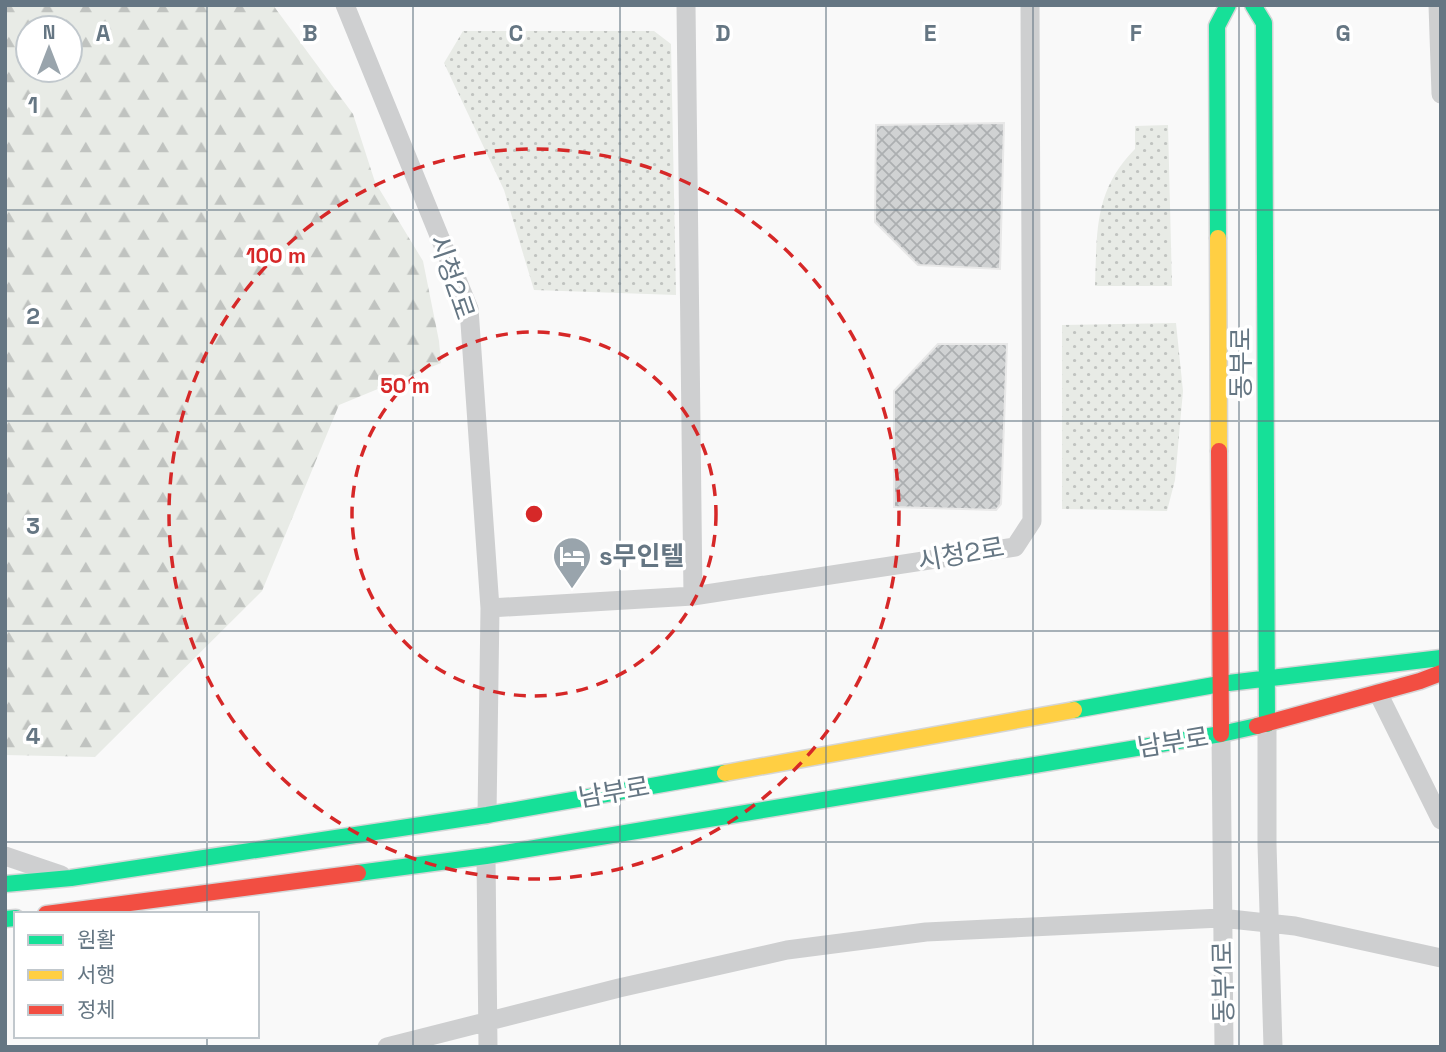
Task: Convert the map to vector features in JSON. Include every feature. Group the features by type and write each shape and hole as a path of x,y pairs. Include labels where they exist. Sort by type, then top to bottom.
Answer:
{"main road":[{"path":"1220,734 1217,26 1228,5"},
{"name":"동부로","path":"1253,5 1264,23 1267,724"},
{"name":"남부로","path":"57,912 486,834 1220,684 1354,670 1441,657"},
{"name":"남부로","path":"5,884 486,834 1220,734 1267,724 1441,673"}],"street":[{"name":"시청2로","path":"345,5 469,309 491,608 486,834"},
{"path":"687,5 692,596"},
{"name":"시청2로","path":"491,608 692,596 1015,547 1032,521 1030,5"},
{"path":"1438,5 1441,94"},
{"path":"1378,693 1441,821"},
{"name":"동부1로","path":"1267,724 1273,1039"},
{"name":"동부1로","path":"1220,734 1223,1039"},
{"path":"486,834 488,1047"},
{"path":"5,856 71,878"},
{"path":"387,1047 619,988 787,950 926,932 1222,918 1295,926 1441,958"}],"green space":[{"path":"5,5 273,5 353,114 375,182 423,261 441,363 339,405 262,591 95,757 5,755"},
{"path":"463,31 654,31 671,44 676,295 534,290 504,190 444,63"},
{"path":"1168,125 1172,286 1095,286 1100,213 1112,180 1135,149 1135,126"},
{"path":"1176,323 1183,391 1175,480 1167,511 1062,509 1062,325"}],"building":[{"path":"1004,123 1000,269 918,265 875,222 876,125"},
{"path":"938,344 1007,344 1001,504 996,510 894,507 894,391"}],"traffic: fast":[{"path":"1218,238 1217,26 1228,5"},
{"path":"1253,5 1264,23 1267,724"},
{"path":"1074,710 1220,684 1441,658"},
{"path":"358,873 486,856 1257,726"},
{"path":"5,884 71,878 487,815 725,773"},
{"path":"5,919 14,918"}],"traffic: slow":[{"path":"1218,238 1219,451"},
{"path":"725,773 1074,710"}],"traffic: jam":[{"path":"1219,451 1221,734"},
{"path":"1257,726 1441,673"},
{"path":"61,912 358,873"}],"place":[{"name":"s무인텔","path":"572,590"}]}
